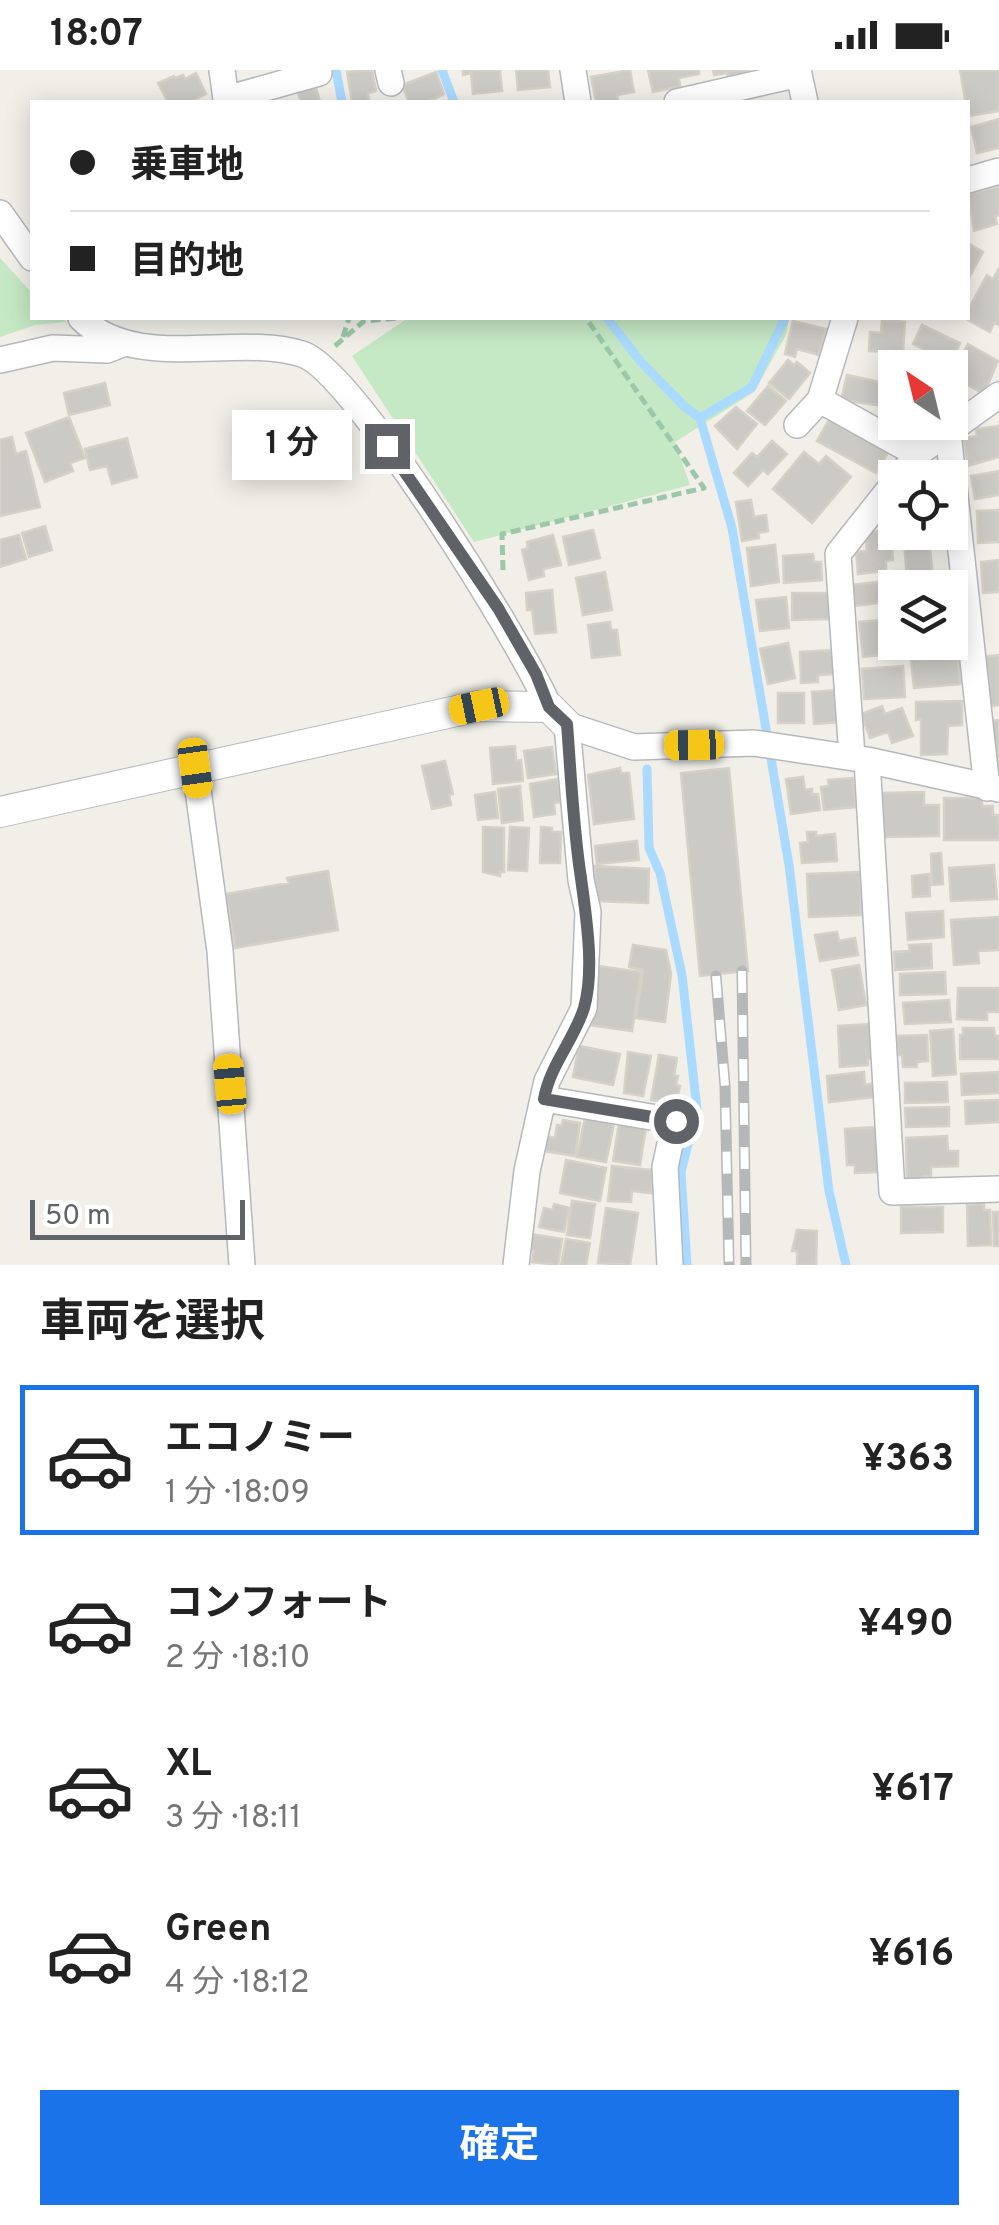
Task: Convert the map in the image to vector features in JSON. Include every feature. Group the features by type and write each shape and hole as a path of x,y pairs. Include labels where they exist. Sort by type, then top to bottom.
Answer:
{"street":[{"path":"222,70 226,99 319,73"},
{"path":"573,70 578,100"},
{"path":"685,100 799,72 805,100"},
{"path":"970,179 999,171"},
{"path":"0,214 30,255"},
{"path":"85,320 125,342 170,350 281,350 319,362 364,413 498,608 558,716 588,912 584,1008 547,1081 527,1171 516,1265"},
{"path":"797,425 820,400 844,320"},
{"path":"0,360 53,348 108,350 125,342"},
{"path":"968,417 999,395"},
{"path":"820,400 918,454"},
{"path":"913,460 937,440"},
{"path":"0,812 479,706 558,716 634,747 754,744 860,759 993,788 949,440"},
{"path":"878,504 838,554 860,759 892,1192 999,1189"},
{"path":"195,768 220,951 242,1265"},
{"path":"544,1099 676,1121 665,1167 670,1265"}],"path":[{"path":"342,340 348,320"},
{"path":"319,362 364,321 376,320"},
{"path":"503,574 502,534 704,488 587,320"}],"green space":[{"path":"0,258 30,291 30,320 66,322 35,325 0,337"},
{"path":"405,320 789,320 786,335 754,392 675,442 690,485 474,542 352,356"}],"building":[{"path":"372,70 376,91 368,93 369,100 352,100 347,72"},
{"path":"463,70 500,70 502,91 473,94 471,73 463,75"},
{"path":"516,70 548,70 550,87 518,90"},
{"path":"630,70 634,92 617,95 618,100 596,100 591,77"},
{"path":"648,70 699,70 699,74 679,78 680,86 653,92"},
{"path":"713,70 748,70 749,74 728,77 727,73 714,75"},
{"path":"960,70 999,70 999,111 970,116 970,100 965,100"},
{"path":"436,72 444,94 431,100 408,100 402,85"},
{"path":"196,73 206,94 194,100 167,100 158,83 174,76 183,75 185,79"},
{"path":"316,87 319,100 300,100 298,92"},
{"path":"999,119 999,148 977,153 971,127"},
{"path":"999,186 997,224 974,231 970,193"},
{"path":"970,244 983,252 970,276"},
{"path":"999,268 999,325 994,323 990,332 968,320 970,306 987,275 993,279"},
{"path":"882,320 905,322 903,350 869,351 870,332 881,333"},
{"path":"793,321 826,329 819,355 797,349 795,357 785,354"},
{"path":"922,325 960,343 957,350 922,350 913,344"},
{"path":"968,344 998,361 984,394 968,385 968,350 965,350"},
{"path":"788,360 810,373 789,399 769,383"},
{"path":"847,375 878,382 878,405 841,400"},
{"path":"105,383 110,405 69,415 64,393"},
{"path":"768,386 786,401 765,425 747,411"},
{"path":"736,407 757,424 737,449 715,426"},
{"path":"69,417 85,458 70,463 73,471 45,482 26,433"},
{"path":"830,418 889,451 884,460 878,460 876,473 817,441"},
{"path":"999,426 999,457 968,466 964,440 977,436 976,429"},
{"path":"12,437 16,454 26,451 40,507 0,516 0,440"},
{"path":"127,438 137,477 112,484 107,466 90,470 85,449"},
{"path":"772,441 787,454 768,474 763,470 748,486 734,473 752,453 757,457"},
{"path":"804,452 819,464 826,456 851,477 812,523 773,489"},
{"path":"999,471 999,495 975,499 971,476"},
{"path":"751,500 754,517 766,515 768,531 758,533 759,538 742,541 736,502"},
{"path":"999,510 999,542 978,543 977,511"},
{"path":"45,526 52,550 29,557 22,533"},
{"path":"593,530 600,558 569,565 563,537"},
{"path":"878,531 878,550 892,550 893,560 886,561 886,570 858,574 856,552 867,551 865,532"},
{"path":"19,535 26,559 0,567 0,540"},
{"path":"553,535 561,565 543,569 544,576 529,580 522,550 528,548 527,542"},
{"path":"775,545 779,582 751,586 747,548"},
{"path":"905,550 930,550 932,570 906,570"},
{"path":"813,554 814,562 821,562 822,580 784,583 783,556"},
{"path":"999,560 999,592 983,593 981,562"},
{"path":"605,572 612,610 583,615 576,578"},
{"path":"878,582 878,603 853,606 851,585"},
{"path":"552,590 556,632 535,634 526,593"},
{"path":"792,593 830,593 830,619 792,620"},
{"path":"786,597 789,628 760,631 756,600"},
{"path":"878,620 878,656 863,657 859,622"},
{"path":"610,622 611,630 617,630 620,655 592,658 588,625"},
{"path":"788,643 795,678 768,684 760,649"},
{"path":"834,650 835,674 818,675 818,682 801,683 800,652"},
{"path":"999,655 999,705 987,707 982,657"},
{"path":"911,660 958,660 960,684 914,688"},
{"path":"903,666 905,697 864,699 862,669"},
{"path":"838,690 840,722 814,724 812,692"},
{"path":"778,693 804,693 804,723 778,723"},
{"path":"962,701 962,725 948,726 947,754 921,755 921,719 916,720 916,702"},
{"path":"882,706 885,714 902,708 913,736 892,743 888,732 870,738 861,714"},
{"path":"999,720 999,769 994,770 989,721"},
{"path":"515,746 523,781 493,784 490,748"},
{"path":"552,747 556,774 528,778 524,751"},
{"path":"445,761 453,794 449,795 451,805 432,809 422,766"},
{"path":"620,768 621,773 629,773 634,819 594,824 588,775"},
{"path":"729,768 748,971 700,976 681,773"},
{"path":"803,777 805,790 812,789 812,794 818,794 820,810 791,814 786,779"},
{"path":"853,778 856,807 824,810 821,787 829,786 828,780"},
{"path":"558,779 561,802 554,803 555,814 534,817 530,784"},
{"path":"520,786 523,820 502,823 498,789"},
{"path":"495,792 498,818 478,820 475,795"},
{"path":"924,792 924,805 939,805 939,836 883,837 882,793"},
{"path":"944,798 982,798 982,806 993,806 993,815 999,815 999,840 944,840"},
{"path":"483,827 504,828 504,872 500,876 483,872"},
{"path":"510,827 529,828 527,871 508,870"},
{"path":"541,827 561,832 560,863 540,863"},
{"path":"807,832 816,832 816,836 835,834 837,861 802,863 800,843 808,842"},
{"path":"637,841 639,860 597,864 595,846"},
{"path":"941,853 943,884 932,885 931,854"},
{"path":"994,865 997,899 951,901 949,868"},
{"path":"595,866 649,869 648,903 594,901"},
{"path":"328,871 338,930 235,948 226,894 289,883 287,878"},
{"path":"860,872 861,915 809,917 807,874"},
{"path":"929,874 930,896 913,897 912,876"},
{"path":"943,911 944,937 908,940 906,913"},
{"path":"999,917 999,950 978,951 979,963 954,965 951,920"},
{"path":"837,932 839,941 855,938 858,955 820,961 815,935"},
{"path":"931,944 932,968 895,970 894,952 910,951 909,945"},
{"path":"633,945 666,950 671,974 665,1022 636,1018 643,970 629,967"},
{"path":"859,965 866,1005 839,1010 832,970"},
{"path":"598,966 641,972 632,1031 589,1025"},
{"path":"945,972 946,994 900,995 900,974"},
{"path":"958,988 999,988 999,1012 987,1012 987,1020 957,1019"},
{"path":"949,1000 951,1022 905,1024 903,1003"},
{"path":"871,1024 874,1058 868,1059 868,1065 840,1067 838,1026"},
{"path":"963,1028 994,1028 995,1036 999,1036 999,1059 960,1059"},
{"path":"953,1029 956,1074 933,1076 930,1031"},
{"path":"927,1035 928,1061 917,1062 917,1067 903,1067 897,1036"},
{"path":"579,1046 620,1054 613,1085 573,1077"},
{"path":"628,1052 651,1056 643,1096 624,1093"},
{"path":"659,1055 677,1058 674,1076 678,1076 676,1085 680,1086 676,1104 651,1100"},
{"path":"864,1072 865,1085 875,1083 876,1097 829,1102 827,1076"},
{"path":"999,1072 999,1093 962,1095 961,1074"},
{"path":"947,1082 948,1102 905,1103 905,1083"},
{"path":"999,1100 999,1122 966,1124 965,1101"},
{"path":"949,1107 949,1126 906,1127 905,1108"},
{"path":"585,1118 614,1124 606,1162 577,1157"},
{"path":"563,1120 580,1123 575,1156 544,1151 546,1136 555,1138 557,1125 562,1126"},
{"path":"619,1123 646,1127 640,1165 613,1161"},
{"path":"877,1127 879,1172 855,1173 855,1165 847,1165 845,1129"},
{"path":"947,1136 948,1151 958,1151 958,1166 931,1167 931,1176 923,1176 924,1183 907,1183 906,1138"},
{"path":"566,1160 606,1168 600,1201 560,1193"},
{"path":"612,1166 653,1170 651,1193 632,1191 631,1202 608,1201"},
{"path":"572,1201 595,1204 590,1238 567,1235"},
{"path":"554,1204 569,1208 564,1232 539,1227 544,1208 553,1210"},
{"path":"984,1204 984,1210 990,1210 991,1245 968,1246 967,1205"},
{"path":"901,1207 943,1207 943,1232 901,1233"},
{"path":"606,1208 638,1213 630,1265 598,1263"},
{"path":"993,1212 999,1212 999,1246 994,1246"},
{"path":"797,1230 817,1231 816,1265 797,1265 797,1251 792,1251"},
{"path":"531,1234 562,1239 558,1265 532,1262"},
{"path":"566,1239 590,1243 586,1265 561,1265"}],"waterway":[{"path":"336,70 342,100"},
{"path":"442,70 453,100"},
{"path":"609,320 640,361 700,418 732,528 789,865 829,1191 846,1265"},
{"path":"700,418 752,387 784,320"},
{"path":"647,769 649,848 660,873 682,975 697,1109 681,1172 687,1265"}],"railway":[{"path":"742,971 746,1265"},
{"path":"716,976 725,1086 729,1265"}],"route":[{"path":"387,446 498,608 536,674 549,707 567,724 581,880 588,912 588,946 584,1008 547,1081 544,1099 676,1121"}]}
